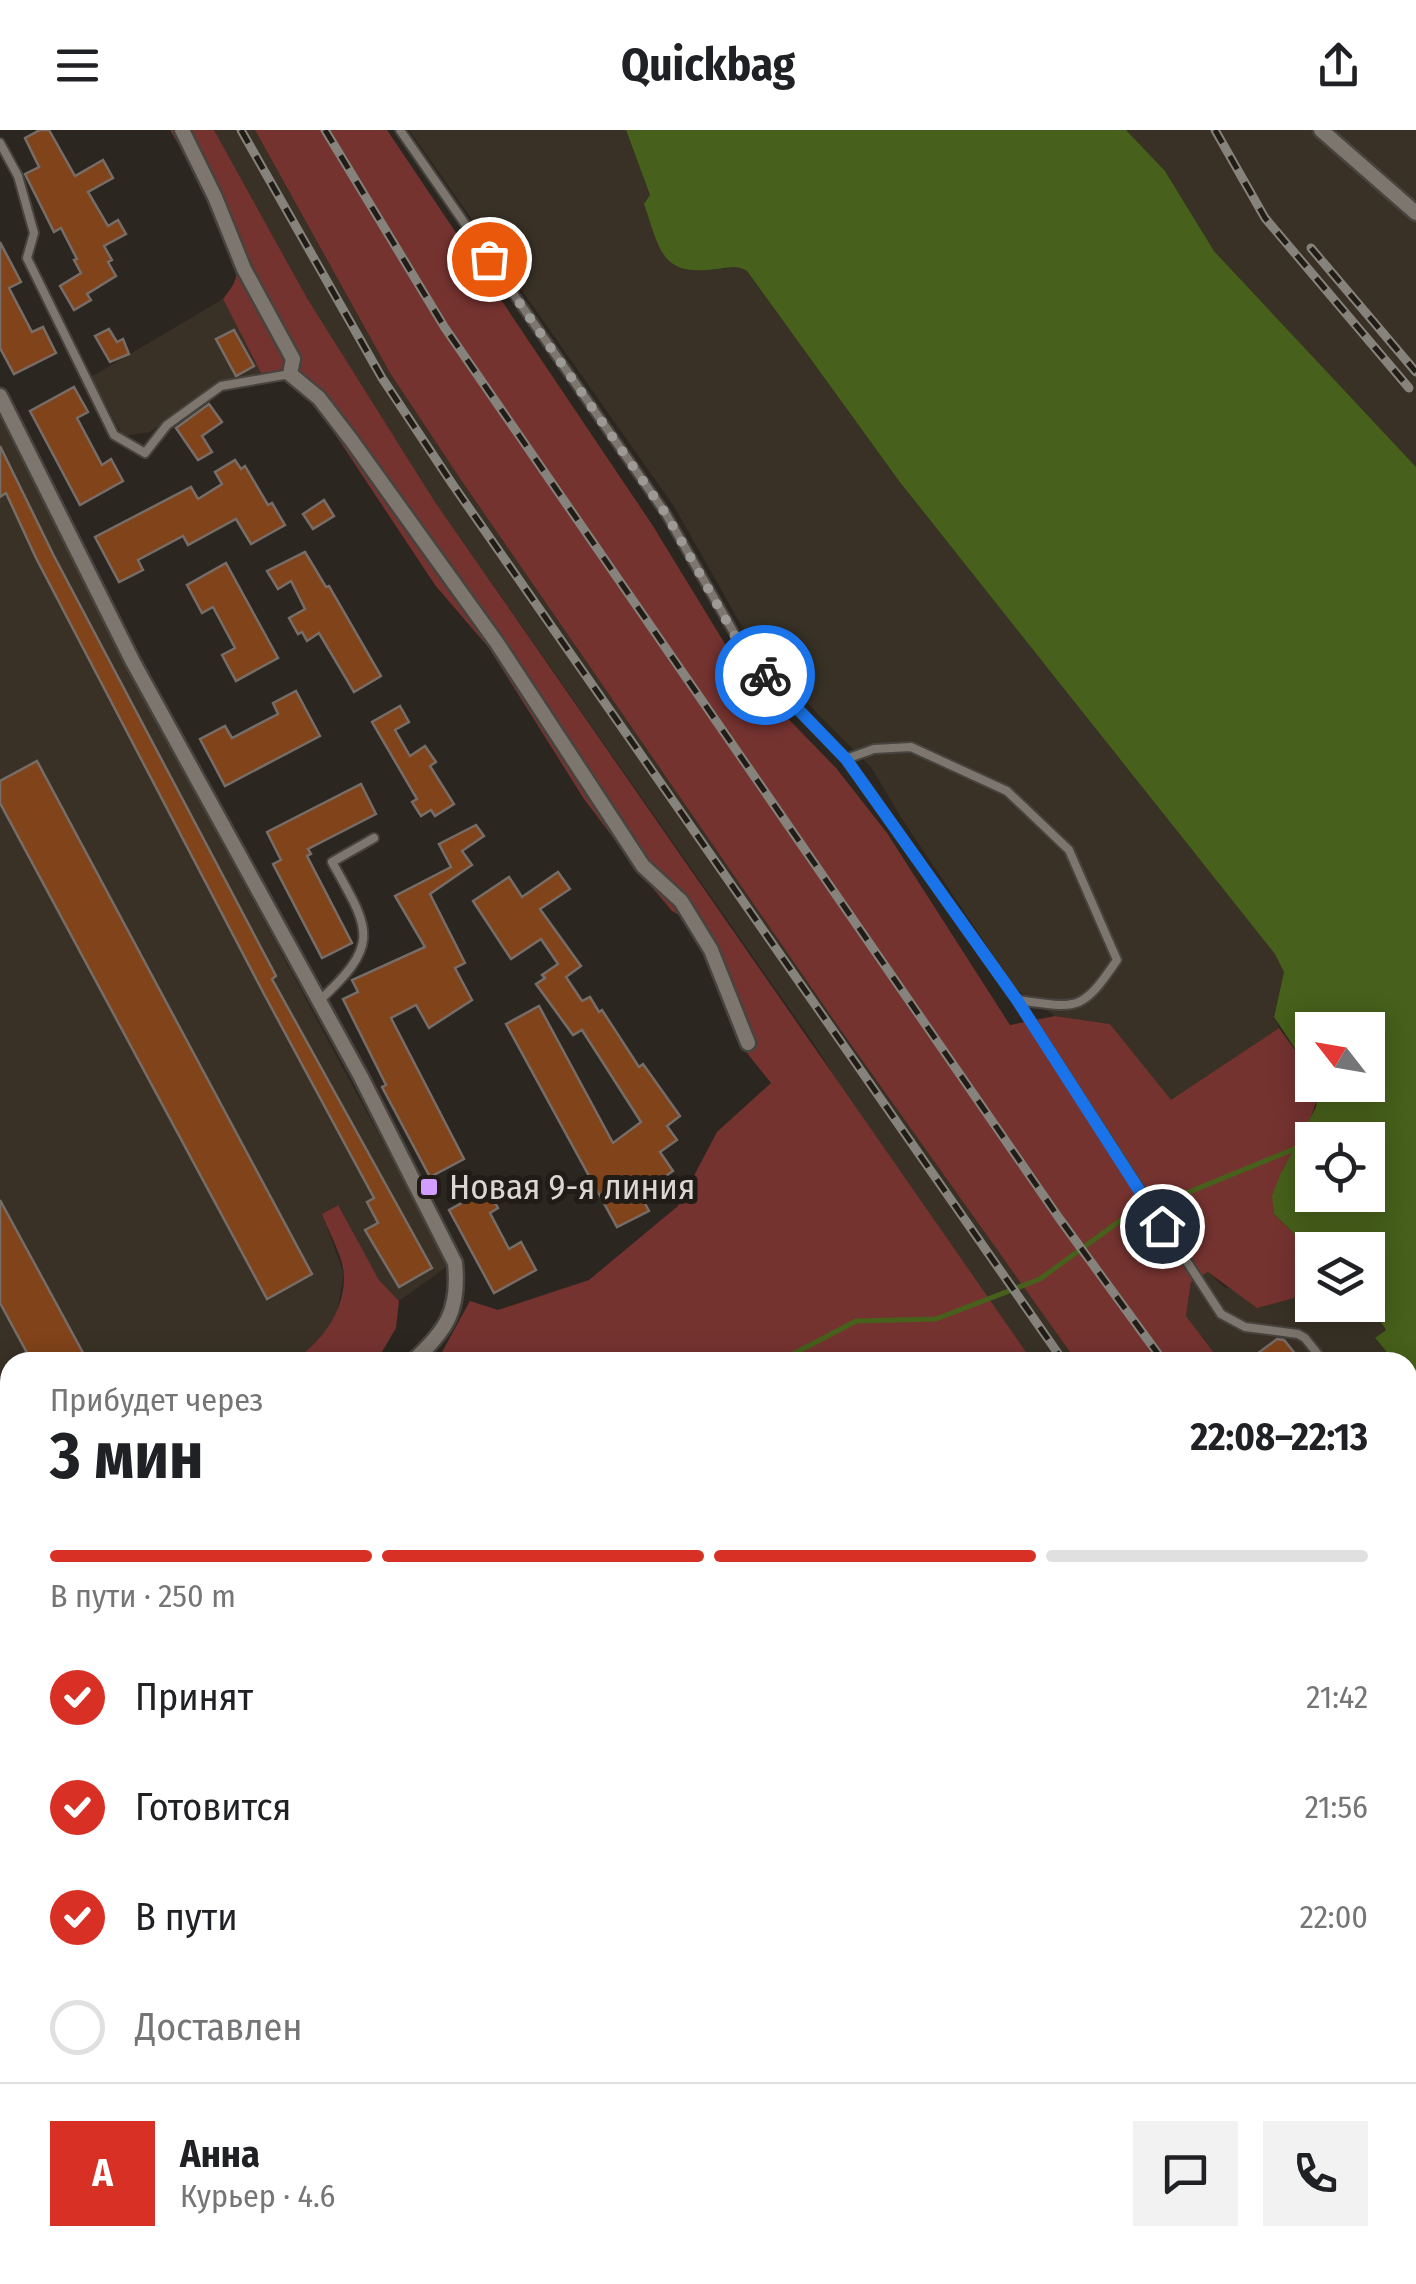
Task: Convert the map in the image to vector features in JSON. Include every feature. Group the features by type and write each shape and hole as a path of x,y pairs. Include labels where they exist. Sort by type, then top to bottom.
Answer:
{"street":[{"path":"182,130 244,269 293,359 290,374 319,398 352,441 498,643 644,866 680,901 710,950 748,1043"},
{"path":"1321,130 1416,213"},
{"path":"0,396 133,662 319,1001 455,1263 453,1313 436,1340 423,1352"}],"lane":[{"path":"400,130 666,514 748,659 846,759 1017,1000 1221,1314 1245,1327 1298,1334 1316,1352"},
{"path":"0,143 18,176 34,233 27,258 114,435 145,453 167,425 221,386 290,374"},
{"path":"846,759 874,748 912,747 1008,791 1069,850 1118,960 1092,996 1066,1006 1017,1000"},
{"path":"319,1001 344,978 362,950 363,918 332,862 374,838"}],"shaded area":[{"path":"170,130 214,130 307,298 435,502 1026,1352 442,1352 470,1301 498,1310 589,1280 678,1206 717,1132 771,1083 743,1048 706,955 681,916 672,911 640,873 584,799 489,648 435,585 315,404 288,383 280,371 261,373 223,299 237,271 229,241"},
{"path":"214,130 255,130 390,373 461,480 840,1029 1070,1352 1026,1352 435,502 307,298"},
{"path":"255,130 387,130 653,526 741,670 836,768 887,833 1010,1025 1055,1016 1110,1024 1171,1100 1279,1028 1295,1050 1295,1102 1316,1102 1308,1122 1295,1122 1295,1148 1274,1198 1274,1214 1295,1234 1295,1297 1257,1308 1208,1272 1191,1282 1186,1316 1213,1352 1070,1352 840,1029 390,373"},
{"path":"409,130 626,130 650,195 722,269 736,265 747,271 899,481 1276,954 1284,972 1274,1016 1279,1028 1171,1101 1110,1024 1055,1016 1016,989 871,767 757,653 675,508"},
{"path":"626,130 1126,130 1165,171 1214,251 1416,467 1416,1352 1387,1352 1375,1338 1386,1330 1381,1322 1385,1322 1385,1232 1295,1234 1274,1214 1272,1196 1295,1147 1295,1212 1385,1212 1385,1122 1308,1122 1316,1102 1385,1102 1385,1012 1295,1012 1295,1048 1274,1017 1284,972 1275,954 899,481 747,271 735,267 683,269 665,256 644,204 650,195"},
{"path":"1126,130 1416,130 1416,467 1214,251 1165,171"},
{"path":"223,299 261,373 219,384 150,432 123,436 91,377"},
{"path":"0,418 127,667 449,1265 399,1301 379,1280 337,1205 322,1214 344,1274 336,1317 309,1352 0,1352"},
{"path":"338,1205 379,1280 399,1301 396,1328 382,1352 304,1352 336,1314 343,1289 343,1268 322,1214"},
{"path":"1208,1272 1224,1287 1295,1297 1295,1322 1381,1322 1386,1330 1375,1339 1386,1352 1213,1352 1186,1316 1191,1282"}],"building":[{"path":"49,130 75,176 103,160 113,178 88,192 108,226 118,220 126,234 104,246 116,276 87,294 91,300 74,310 60,286 81,273 74,260 77,259 61,228 54,232 25,174 39,167 25,138"},
{"path":"0,242 21,282 9,288 32,332 43,327 56,353 14,374 0,348"},
{"path":"109,329 117,342 123,339 129,354 110,362 95,336"},
{"path":"234,330 254,366 236,376 216,339"},
{"path":"74,387 88,412 77,418 102,465 111,459 123,481 80,505 30,411"},
{"path":"209,404 222,422 202,436 212,452 198,460 176,428"},
{"path":"0,446 276,976 272,979 432,1268 399,1287 365,1230 378,1223 367,1202 374,1198 36,558 6,493 0,497"},
{"path":"235,460 241,469 245,466 285,525 251,544 236,519 188,545 183,536 138,560 143,570 119,582 95,537 191,487 198,499 222,484 215,472"},
{"path":"324,500 334,516 313,529 303,514"},
{"path":"305,552 381,676 354,692 319,633 307,641 302,632 298,634 289,618 305,609 291,581 278,589 267,571"},
{"path":"226,563 278,658 236,681 222,655 235,648 213,607 202,613 187,585"},
{"path":"296,691 320,736 225,786 200,739 225,726 232,738 278,714 273,703"},
{"path":"400,706 409,722 395,730 410,756 425,746 436,762 430,766 454,804 435,816 431,810 421,816 412,802 417,799 372,722"},
{"path":"37,761 312,1274 267,1299 0,803 0,781"},
{"path":"361,784 376,814 308,849 311,854 307,856 352,943 322,958 273,864 281,860 267,832"},
{"path":"476,825 484,836 462,851 472,865 430,894 465,963 455,968 472,1000 429,1028 416,1005 391,1018 464,1159 430,1177 382,1087 386,1085 343,999 358,992 352,980 425,947 395,896 451,867 439,844"},
{"path":"558,872 570,889 540,909 581,966 566,977 582,1001 590,997 599,1012 602,1010 639,1067 643,1064 680,1116 667,1126 677,1140 660,1152 673,1171 640,1194 649,1211 617,1227 506,1024 539,1006 613,1143 641,1122 582,1030 573,1035 536,984 558,964 541,939 511,959 473,901 509,877 522,897"},
{"path":"478,1194 481,1199 490,1194 498,1208 490,1213 509,1249 521,1242 536,1270 494,1293 449,1210"},
{"path":"0,1200 83,1352 27,1352 0,1303"},
{"path":"1277,1339 1284,1340 1294,1352 1259,1352"}],"waterway":[{"path":"797,1352 856,1321 936,1319 1040,1279 1121,1220 1295,1149"}],"railway":[{"path":"241,130 382,378 453,485 1057,1352"},
{"path":"325,130 445,328 1059,1218 1157,1352"},
{"path":"1215,130 1265,218 1409,388"},
{"path":"1311,248 1416,372"}],"way so far":[{"path":"489,259 666,514 748,659 765,675"}],"place":[{"name":"Новая 9-я линия","path":"429,1187"}],"route":[{"path":"765,675 846,759 1017,1000 1162,1226"}]}
